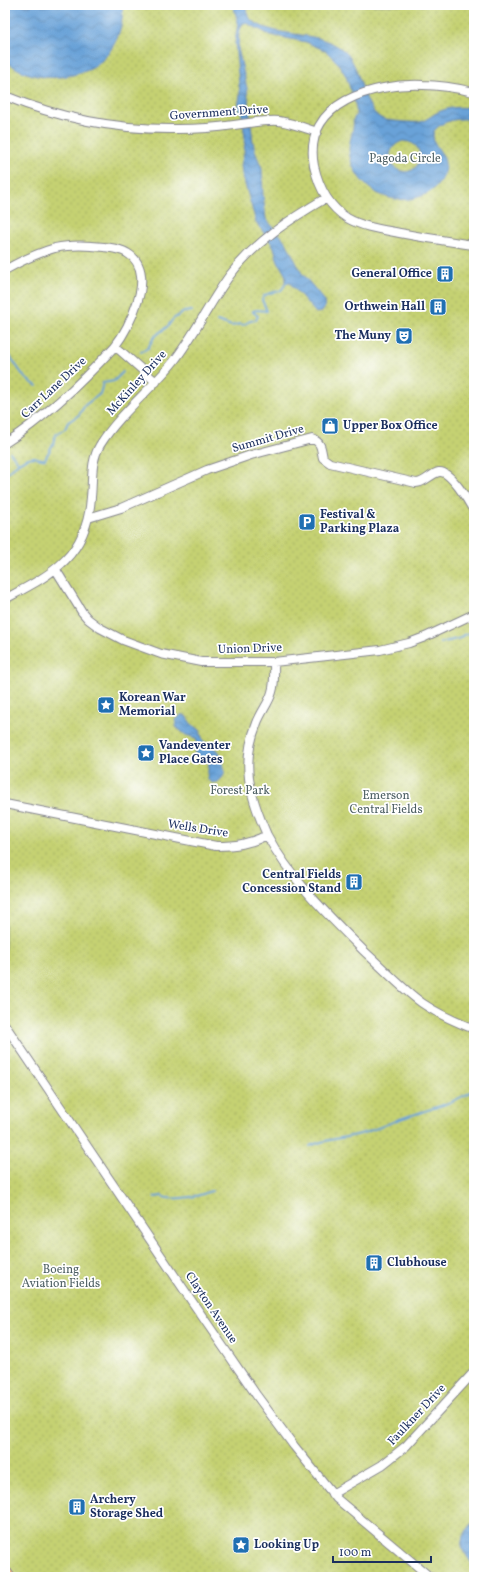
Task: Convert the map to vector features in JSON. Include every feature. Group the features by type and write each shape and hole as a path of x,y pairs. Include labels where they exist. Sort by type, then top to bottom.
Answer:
{"street":[{"path":"474,92 446,87 417,85 381,89 353,97 339,104 322,121 317,132 314,161 318,182 326,198 349,219 367,226 474,246"},
{"name":"Government Drive","path":"5,96 49,112 79,119 122,126 177,129 213,128 280,121 317,132"},
{"name":"McKinley Drive","path":"5,600 56,570 65,562 76,547 88,518 91,503 92,470 96,454 101,444 118,421 175,360 231,274 252,250 277,228 326,198"},
{"name":"Carr Lane Drive","path":"5,270 38,253 64,246 88,245 115,249 127,253 135,259 141,274 141,286 132,317 123,335 115,346 44,416 22,433 5,443"},
{"path":"115,346 156,382"},
{"name":"Summit Drive","path":"88,518 121,508 207,470 251,455 312,439 316,440 321,446 323,458 330,463 416,483 422,482 434,474 442,472 446,474 456,485 474,511"},
{"name":"Union Drive","path":"56,570 75,602 88,619 106,631 142,648 182,660 201,662 274,662 365,652 395,647 425,637 474,614"},
{"path":"274,662 272,693 256,723 248,758 250,788 258,814 268,835 281,858 310,895 392,977 423,1004 448,1018 474,1029"},
{"name":"Wells Drive","path":"5,804 216,846 240,845 268,835"},
{"name":"Clayton Avenue","path":"5,1025 238,1369 277,1423 332,1494 430,1577"},
{"name":"Faulkner Drive","path":"332,1494 382,1465 406,1446 474,1372"}],"green space":[{"name":"Forest Park","path":"5,5 474,5 474,1577 5,1577"}],"water":[{"path":"5,5 122,5 122,23 112,48 101,62 89,70 70,76 41,77 22,71 5,60"},
{"path":"233,5 245,5 249,18 259,25 282,32 320,39 332,43 343,50 350,57 355,66 372,109 378,116 386,120 420,122 438,112 451,108 461,107 474,109 474,120 452,120 437,127 434,131 434,142 445,162 445,170 437,186 425,195 415,198 399,199 388,197 369,188 355,171 351,161 349,146 353,120 356,115 356,107 346,76 338,63 326,51 306,42 270,35 247,23 243,23 239,32 238,48 247,88 253,142 262,168 266,219 286,242 301,272 325,301 322,312 316,313 289,282 284,285 286,278 285,274 278,262 274,247 256,222 242,174 241,165 244,153 245,138 242,115 238,107 240,94 235,43 238,22","holes":["403,141 411,143 417,147 420,159 418,164 414,169 408,171 398,170 393,166 390,156 392,149 399,142"]},
{"path":"182,714 200,730 203,741 220,753 225,771 223,777 218,782 212,783 207,779 209,762 204,758 198,758 195,754 197,742 196,738 186,735 176,727 176,720"},
{"path":"474,1521 474,1567 461,1547 463,1536"}],"waterway":[{"path":"217,321 232,326 239,324 243,325 250,321 256,320 258,316 253,311 267,311 262,300 263,297 266,294 281,290 285,284"},
{"path":"141,352 148,348 154,337 168,326 173,319 184,312 192,311"},
{"path":"5,349 25,378 37,386"},
{"path":"5,475 25,459 33,457 45,459 53,444 55,435 65,429 68,422 79,415 85,405 100,394 103,383 114,381 123,372"},
{"path":"10,452 18,462"},
{"path":"440,643 461,638 464,635 474,632"},
{"path":"310,1146 323,1141 353,1136 370,1131 447,1103 474,1090"},
{"path":"154,1197 162,1196 182,1198 212,1191"}],"place":[{"name":"General Office","path":"445,274"},
{"name":"Orthwein Hall","path":"438,307"},
{"name":"The Muny","path":"404,336"},
{"name":"Upper Box Office","path":"330,426"},
{"name":"Festival & Parking Plaza","path":"307,522"},
{"name":"Korean War Memorial","path":"106,705"},
{"name":"Vandeventer Place Gates","path":"146,753"},
{"name":"Central Fields Concession Stand","path":"354,882"},
{"name":"Clubhouse","path":"374,1263"},
{"name":"Archery Storage Shed","path":"77,1507"},
{"name":"Looking Up","path":"241,1545"}],"park label":[{"name":"Pagoda Circle","path":"405,159"},
{"name":"Emerson Central Fields","path":"386,803"},
{"name":"Boeing Aviation Fields","path":"61,1277"}]}
